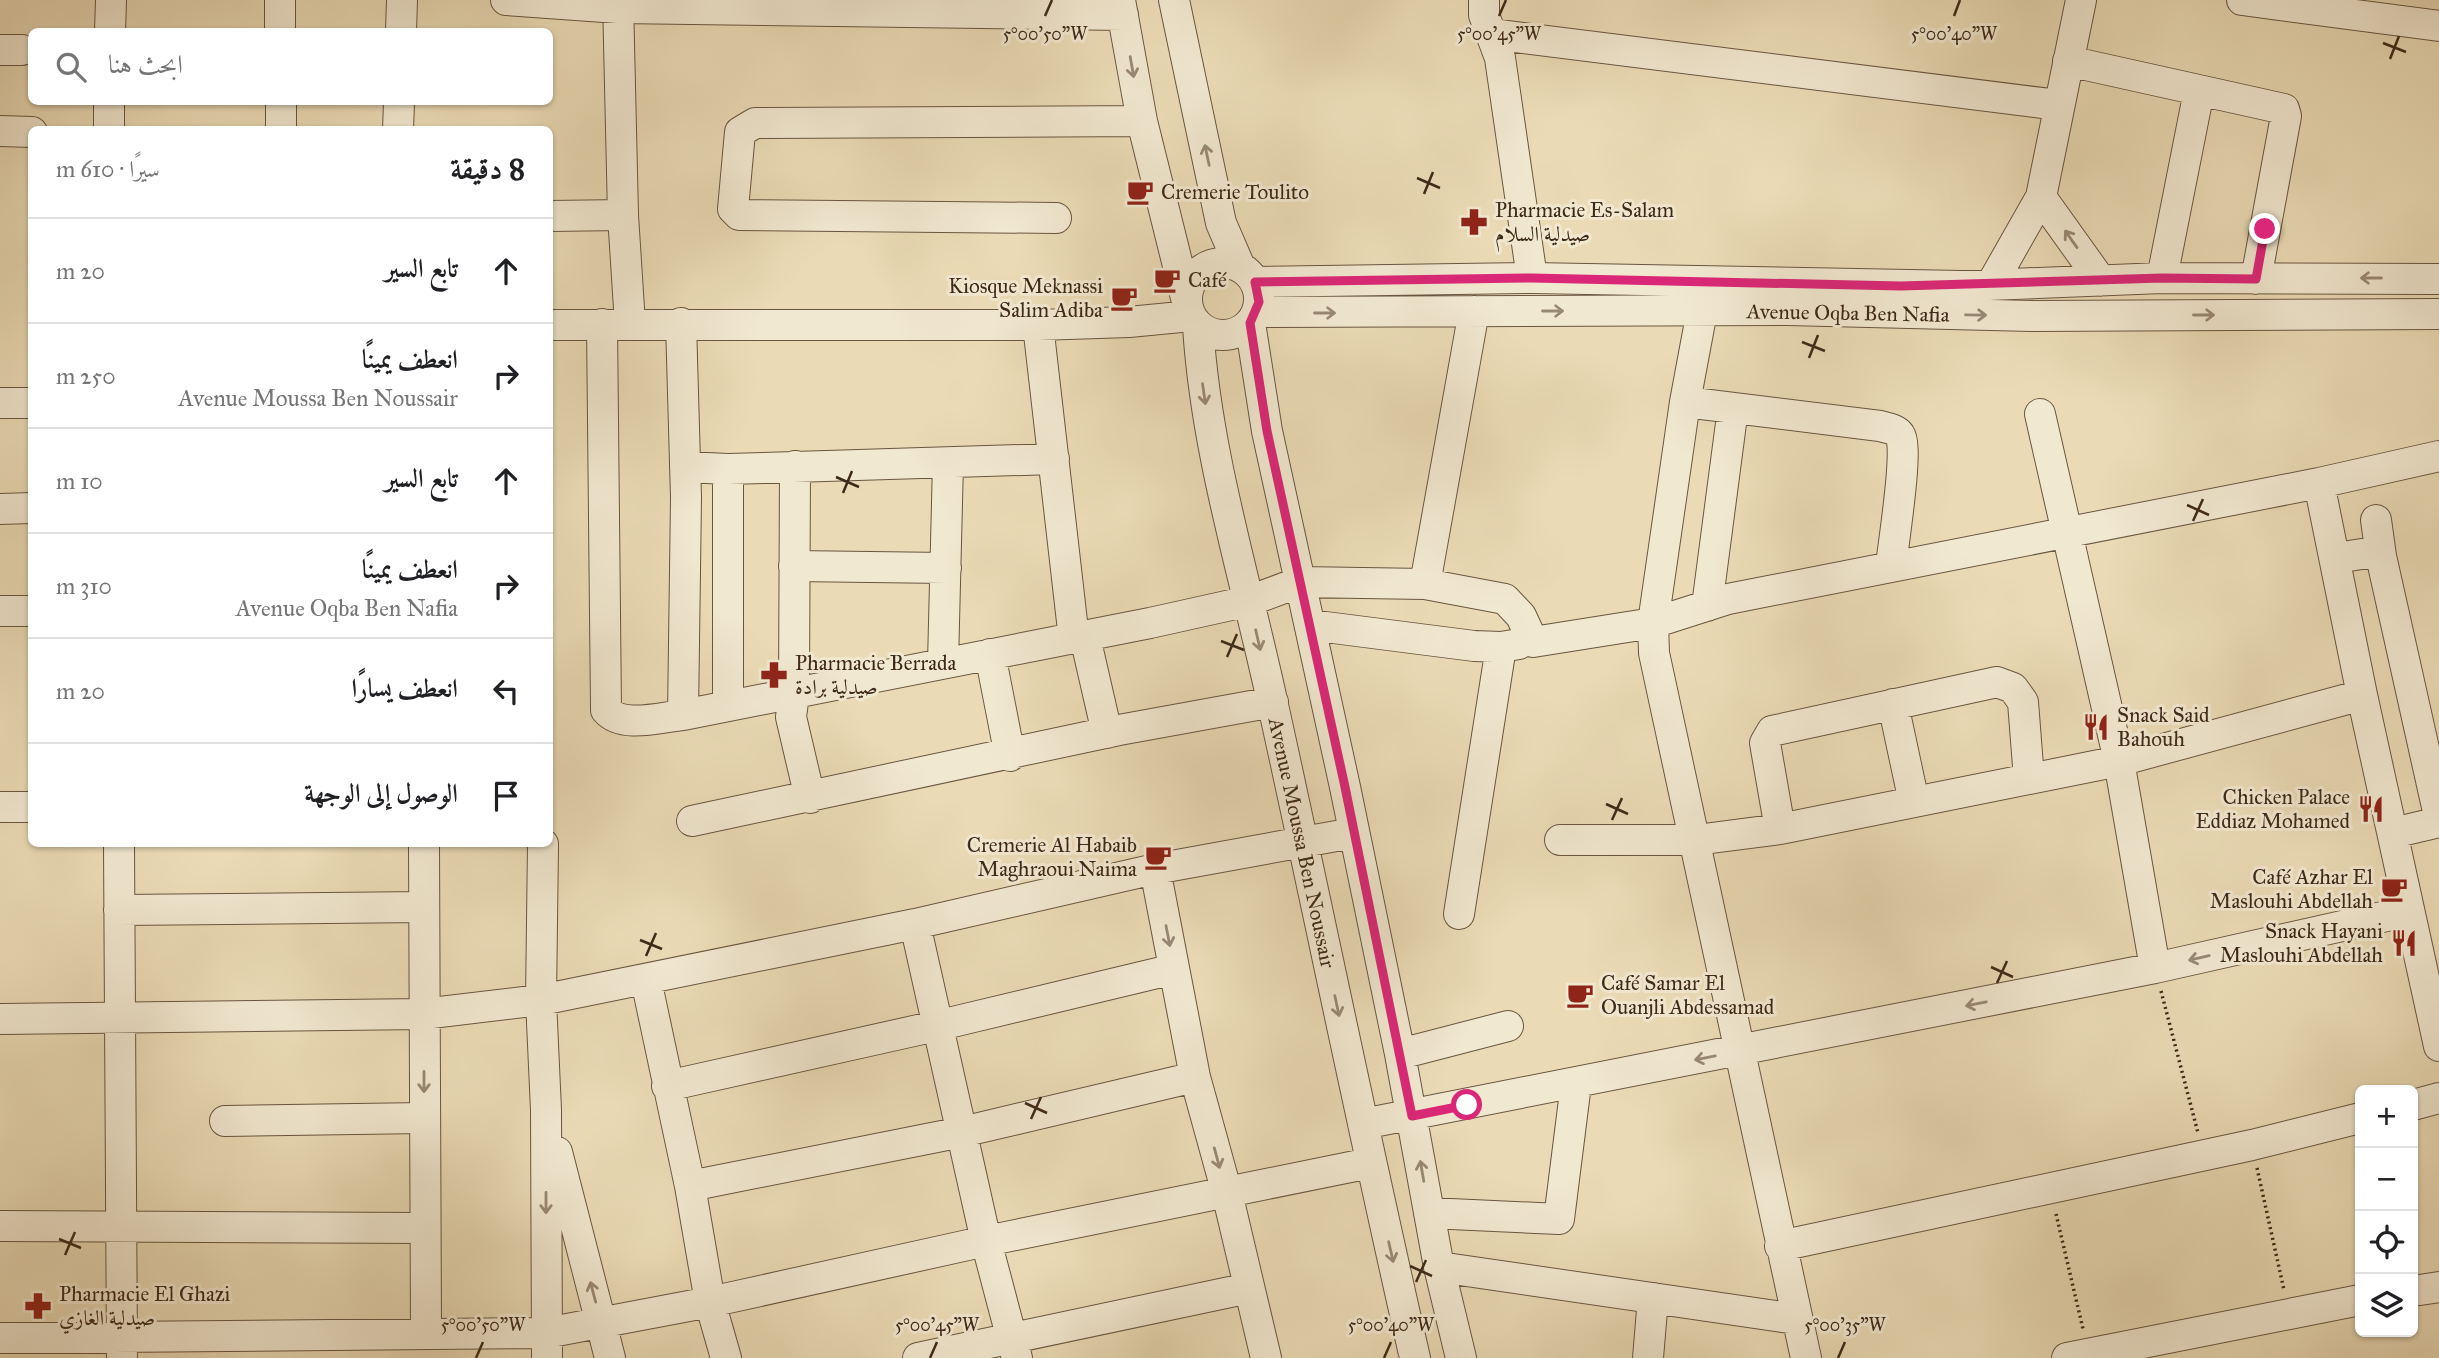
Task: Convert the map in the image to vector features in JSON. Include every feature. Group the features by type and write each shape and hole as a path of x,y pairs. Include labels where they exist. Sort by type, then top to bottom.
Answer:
{"street":[{"path":"110,28 111,0"},
{"path":"280,0 280,28"},
{"path":"401,28 402,0"},
{"path":"506,0 618,4 1122,8"},
{"path":"1174,0 1222,223 1259,302 1254,318 1267,431 1400,1054 1439,1267 1461,1358"},
{"path":"1484,0 1491,34 1500,58 1532,278"},
{"path":"1991,285 2041,197 2081,0"},
{"path":"2242,0 2439,26"},
{"path":"618,4 623,215 616,324 606,710 611,716 623,720 683,715 794,694 1080,638 1249,601 1300,582 1425,584 1506,599 1521,616 1533,642"},
{"name":"Avenue Moussa Ben Noussair","path":"1122,8 1142,121 1192,313 1209,431 1273,702 1370,1163 1415,1358"},
{"path":"1491,34 2058,105"},
{"path":"2068,61 2284,109 2286,116 2256,279"},
{"path":"2162,278 2199,91"},
{"path":"108,126 109,105"},
{"path":"281,105 281,126"},
{"path":"398,105 398,126"},
{"path":"1056,218 739,215 733,209 740,132 755,123 1142,121"},
{"path":"0,131 28,132"},
{"path":"2041,197 2101,281"},
{"path":"553,216 623,215"},
{"path":"1247,274 1216,263 1204,268 1195,275 1192,313 1208,332 1231,335 1254,318"},
{"name":"Avenue Oqba Ben Nafia","path":"1247,274 1901,286 2162,278 2439,279"},
{"path":"1425,584 1474,311"},
{"name":"Avenue Oqba Ben Nafia","path":"1254,318 1474,311 2032,316 2439,314"},
{"path":"1702,311 1685,402 1653,623 1654,653 1806,1358"},
{"path":"553,325 1038,325 1129,323 1192,313"},
{"path":"681,323 685,467 683,715"},
{"path":"1038,325 1080,638 1107,733"},
{"path":"1685,402 1880,426 1898,432 1902,438 1903,461 1891,566"},
{"path":"0,403 28,403"},
{"path":"1707,606 1733,408"},
{"path":"2040,414 2119,761 2155,968"},
{"path":"1310,625 1502,648 1653,623 1707,606 1891,566 2319,483 2439,456"},
{"path":"685,467 728,469 1054,459"},
{"path":"943,663 948,463"},
{"path":"794,467 794,694 791,717 810,798"},
{"path":"728,469 728,705"},
{"path":"2319,483 2362,695 2439,1046"},
{"path":"0,509 28,508"},
{"path":"2375,520 2439,816"},
{"path":"2336,558 2368,553 2381,556"},
{"path":"794,566 946,568"},
{"path":"0,611 28,611"},
{"path":"1459,914 1502,648"},
{"path":"990,654 1010,755"},
{"path":"1780,829 1765,743 1772,732 1997,682 2013,688 2023,702 2029,779"},
{"path":"1560,839 1696,840 1780,829 2119,761 2362,695"},
{"path":"692,821 1107,733 1273,702"},
{"path":"1893,704 1914,802"},
{"path":"0,807 28,807"},
{"path":"2393,833 2439,822"},
{"path":"0,1019 120,1020 423,1014 541,1000 915,924 1155,869 1353,833"},
{"path":"119,847 122,1347"},
{"path":"424,847 426,1332"},
{"path":"543,847 541,1000 546,1110 547,1345"},
{"path":"1155,869 1195,1077 1227,1193 1266,1358"},
{"path":"119,910 424,906"},
{"path":"1363,1124 2155,968 2409,911"},
{"path":"915,924 986,1241 1014,1349"},
{"path":"667,1086 1174,969"},
{"path":"646,980 690,1186 710,1302 726,1358"},
{"path":"1400,1054 1508,1026"},
{"path":"690,1186 962,1132 1195,1077"},
{"path":"1429,1213 1559,1219 1576,1084"},
{"path":"2418,1104 2439,1098"},
{"path":"546,1110 610,1358"},
{"path":"225,1121 424,1118"},
{"path":"1780,1246 2252,1145 2355,1119"},
{"path":"0,1338 122,1347 426,1332 547,1345 602,1324 986,1241 1370,1163"},
{"path":"0,1226 425,1228"},
{"path":"1439,1267 1796,1319"},
{"path":"2418,1290 2439,1287"},
{"path":"918,1358 1014,1349 1249,1288"},
{"path":"1648,1358 1653,1298"},
{"path":"2078,1355 2355,1301"}],"path":[{"path":"2155,968 2203,1155"},
{"path":"2252,1145 2289,1312"},
{"path":"2050,1188 2078,1355"}],"place":[{"name":"Cremerie Toulito","path":"1140,192"},
{"name":"Pharmacie Es-Salam صيدلية السلام","path":"1474,222"},
{"name":"Café","path":"1167,280"},
{"name":"Kiosque Meknassi Salim Adiba","path":"1124,298"},
{"name":"Pharmacie Berrada صيدلية برادة","path":"774,675"},
{"name":"Snack Said Bahouh","path":"2096,727"},
{"name":"Chicken Palace Eddiaz Mohamed","path":"2371,809"},
{"name":"Cremerie Al Habaib Maghraoui Naima","path":"1158,857"},
{"name":"Café Azhar El Maslouhi Abdellah","path":"2394,889"},
{"name":"Snack Hayani Maslouhi Abdellah","path":"2404,943"},
{"name":"Café Samar El Ouanjli Abdessamad","path":"1580,995"},
{"name":"Pharmacie El Ghazi صيدلية الغازي","path":"38,1306"}],"route":[{"path":"1467,1105 1412,1116 1345,787 1267,431 1250,323 1257,312 1259,302 1259,291 1255,282 1532,278 1962,286 2162,278 2256,279 2265,229"}]}
